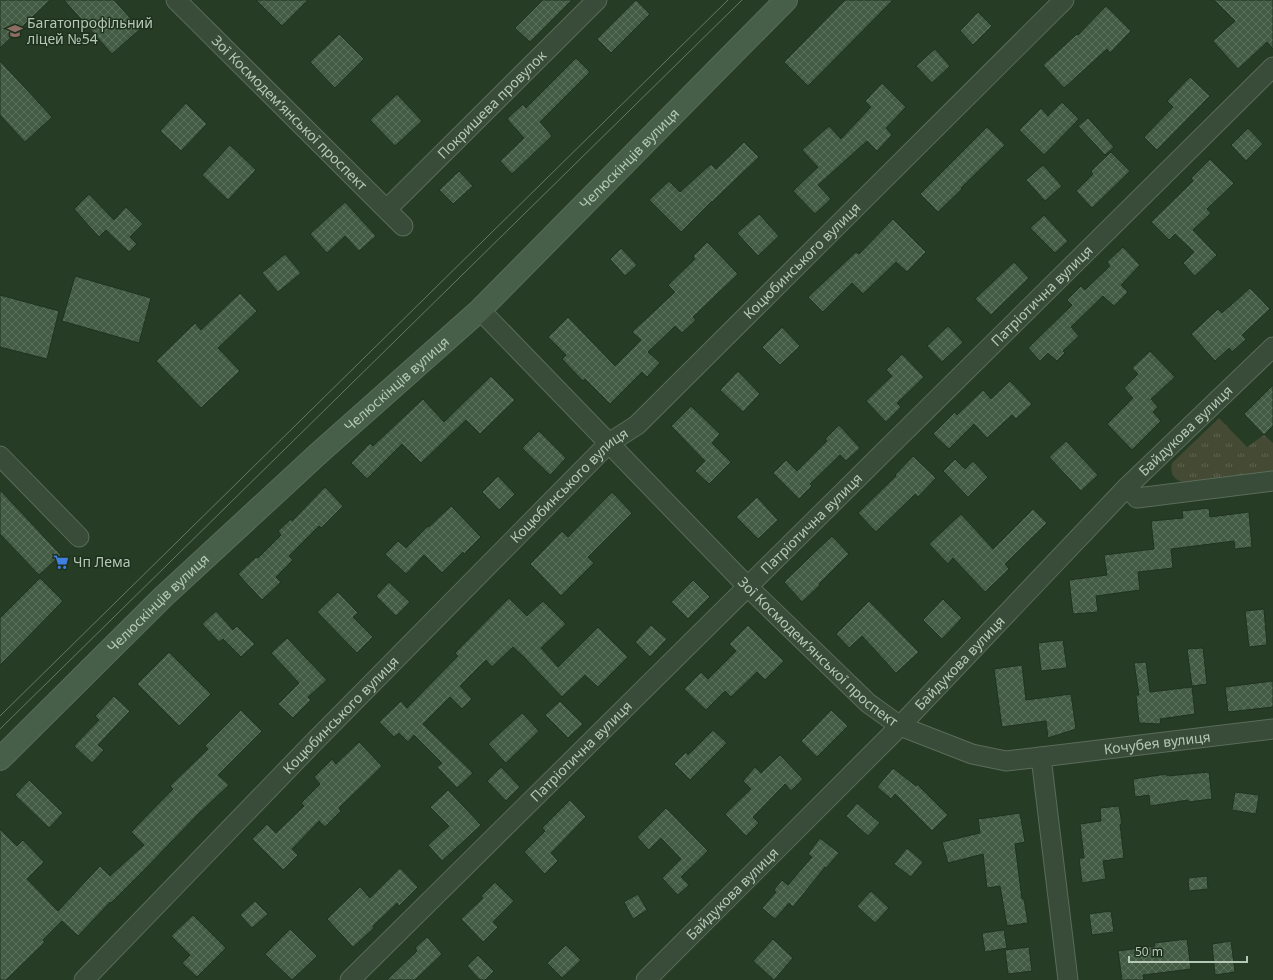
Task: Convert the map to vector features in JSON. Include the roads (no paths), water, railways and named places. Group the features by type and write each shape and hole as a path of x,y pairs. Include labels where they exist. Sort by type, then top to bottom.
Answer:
{"main road":[{"name":"Челюскінців вулиця","path":"0,759 163,597 319,453 480,310 786,0"}],"street":[{"name":"Зої Космодем’янської проспект","path":"176,0 403,226"},
{"name":"Покришева провулок","path":"387,209 597,0"},
{"name":"Коцюбинського вулиця","path":"84,980 312,744 609,443 637,425 1064,0"},
{"name":"Патріотична вулиця","path":"350,980 1273,67"},
{"name":"Зої Космодем’янської проспект","path":"480,310 748,587 868,703 900,726 972,754 1006,761 1041,757"},
{"name":"Байдукова вулиця","path":"646,980 900,726 1127,487 1273,347"},
{"path":"0,456 79,537"},
{"path":"1127,487 1137,498 1273,481"},
{"name":"Кочубея вулиця","path":"1041,757 1273,729"},
{"path":"1041,757 1068,980"}],"tram line":[{"path":"0,716 728,0"},
{"path":"0,729 742,0"}],"place":[{"name":"Багатопрофільний ліцей №54","path":"15,31"},
{"name":"Чп Лема","path":"61,562"}]}
